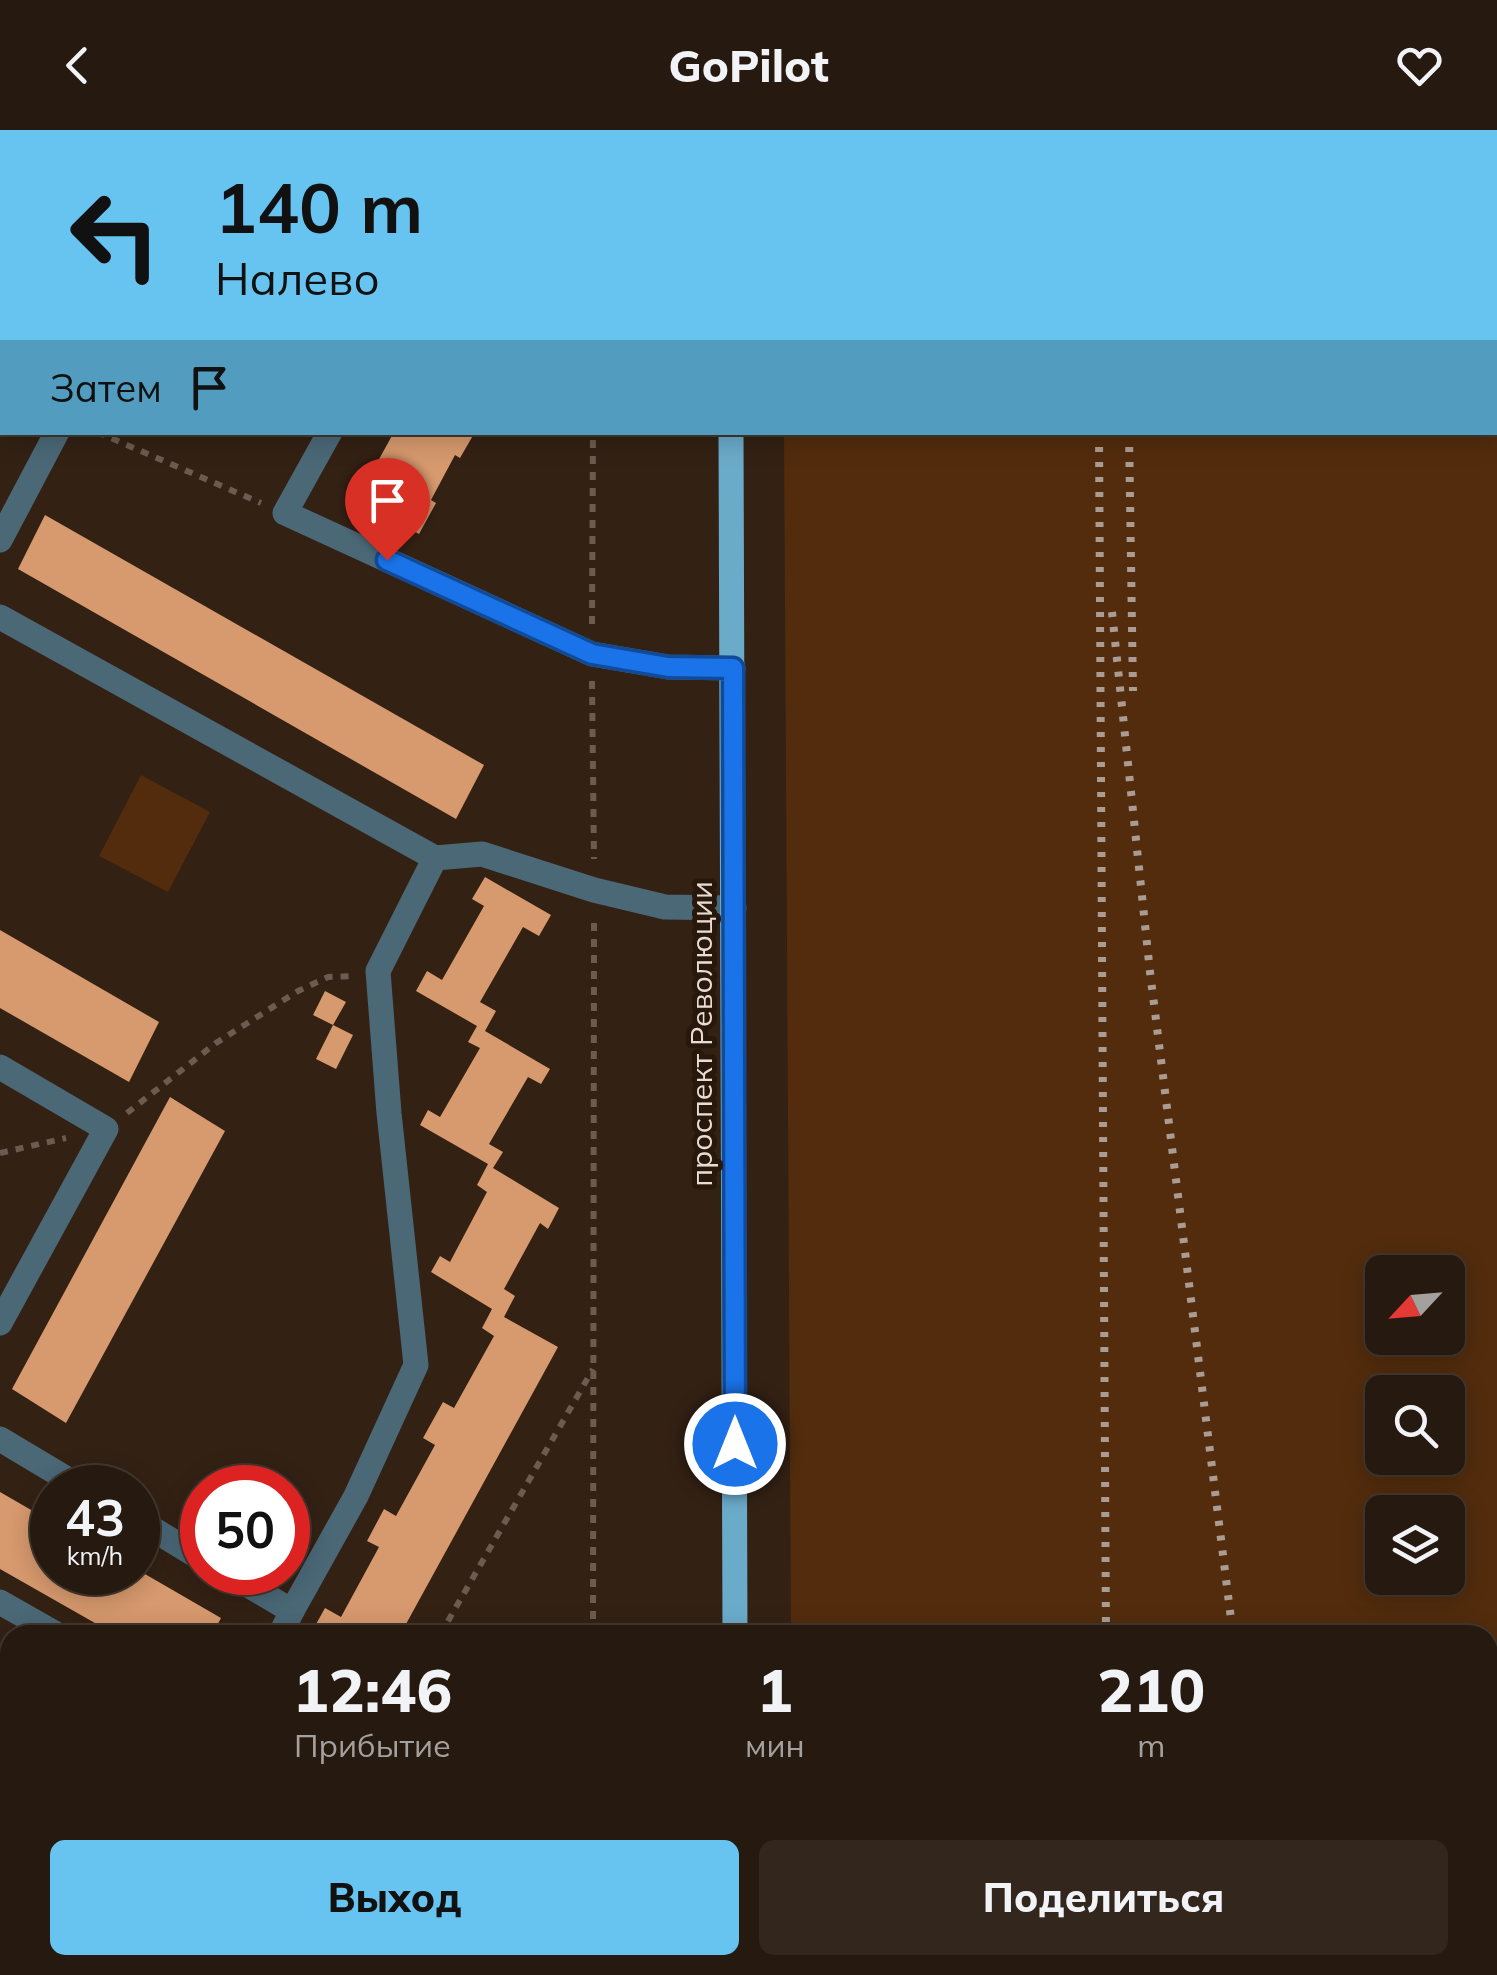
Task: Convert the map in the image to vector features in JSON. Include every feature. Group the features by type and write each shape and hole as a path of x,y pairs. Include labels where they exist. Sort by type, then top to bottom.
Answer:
{"main road":[{"name":"проспект Революции","path":"731,435 735,1625"}],"lane":[{"path":"0,540 55,435"},
{"path":"328,435 285,514 592,654 668,667 733,668"},
{"path":"0,617 435,858 482,854 594,890 665,907 734,908"},
{"path":"285,1625 356,1496 416,1365 378,971 435,858"},
{"path":"0,1067 106,1129 0,1323"},
{"path":"0,1440 43,1465"},
{"path":"265,1595 292,1611"},
{"path":"0,1602 40,1625"}],"path":[{"path":"104,435 285,514"},
{"path":"592,435 593,1625"},
{"path":"0,1153 106,1129 216,1042 298,991 328,977 378,971"},
{"path":"446,1625 594,1368"}],"shaded area":[{"path":"784,435 1497,435 1497,1625 791,1625"},
{"path":"141,775 210,812 168,892 99,856"}],"building":[{"path":"392,435 473,435 460,458 455,455 431,500 436,503 419,534 352,497 362,479 367,481"},
{"path":"45,515 484,765 456,819 18,569"},
{"path":"485,877 551,915 539,936 523,927 480,1002 496,1011 485,1031 550,1069 541,1084 528,1077 489,1144 503,1152 493,1168 559,1208 548,1229 540,1223 504,1289 515,1296 504,1317 558,1347 405,1625 316,1625 325,1608 341,1617 379,1547 367,1541 384,1509 396,1516 435,1445 423,1438 443,1402 454,1408 494,1336 482,1328 492,1309 431,1272 440,1256 450,1262 487,1192 477,1185 488,1164 420,1125 428,1110 440,1117 480,1048 468,1042 477,1026 416,991 427,971 442,980 484,906 472,899"},
{"path":"0,930 159,1022 129,1082 0,1008"},
{"path":"325,991 346,1002 333,1025 313,1015"},
{"path":"333,1025 353,1035 336,1069 316,1059"},
{"path":"170,1097 225,1131 66,1423 12,1389"},
{"path":"0,1492 30,1509 30,1586 0,1569"},
{"path":"160,1583 221,1618 217,1625 98,1625 46,1595 160,1595"}],"railway":[{"path":"1099,435 1106,1625"},
{"path":"1129,435 1133,691"},
{"path":"1112,612 1150,972 1232,1625"}],"route":[{"path":"387,560 592,654 668,667 733,668 735,1444"}]}
